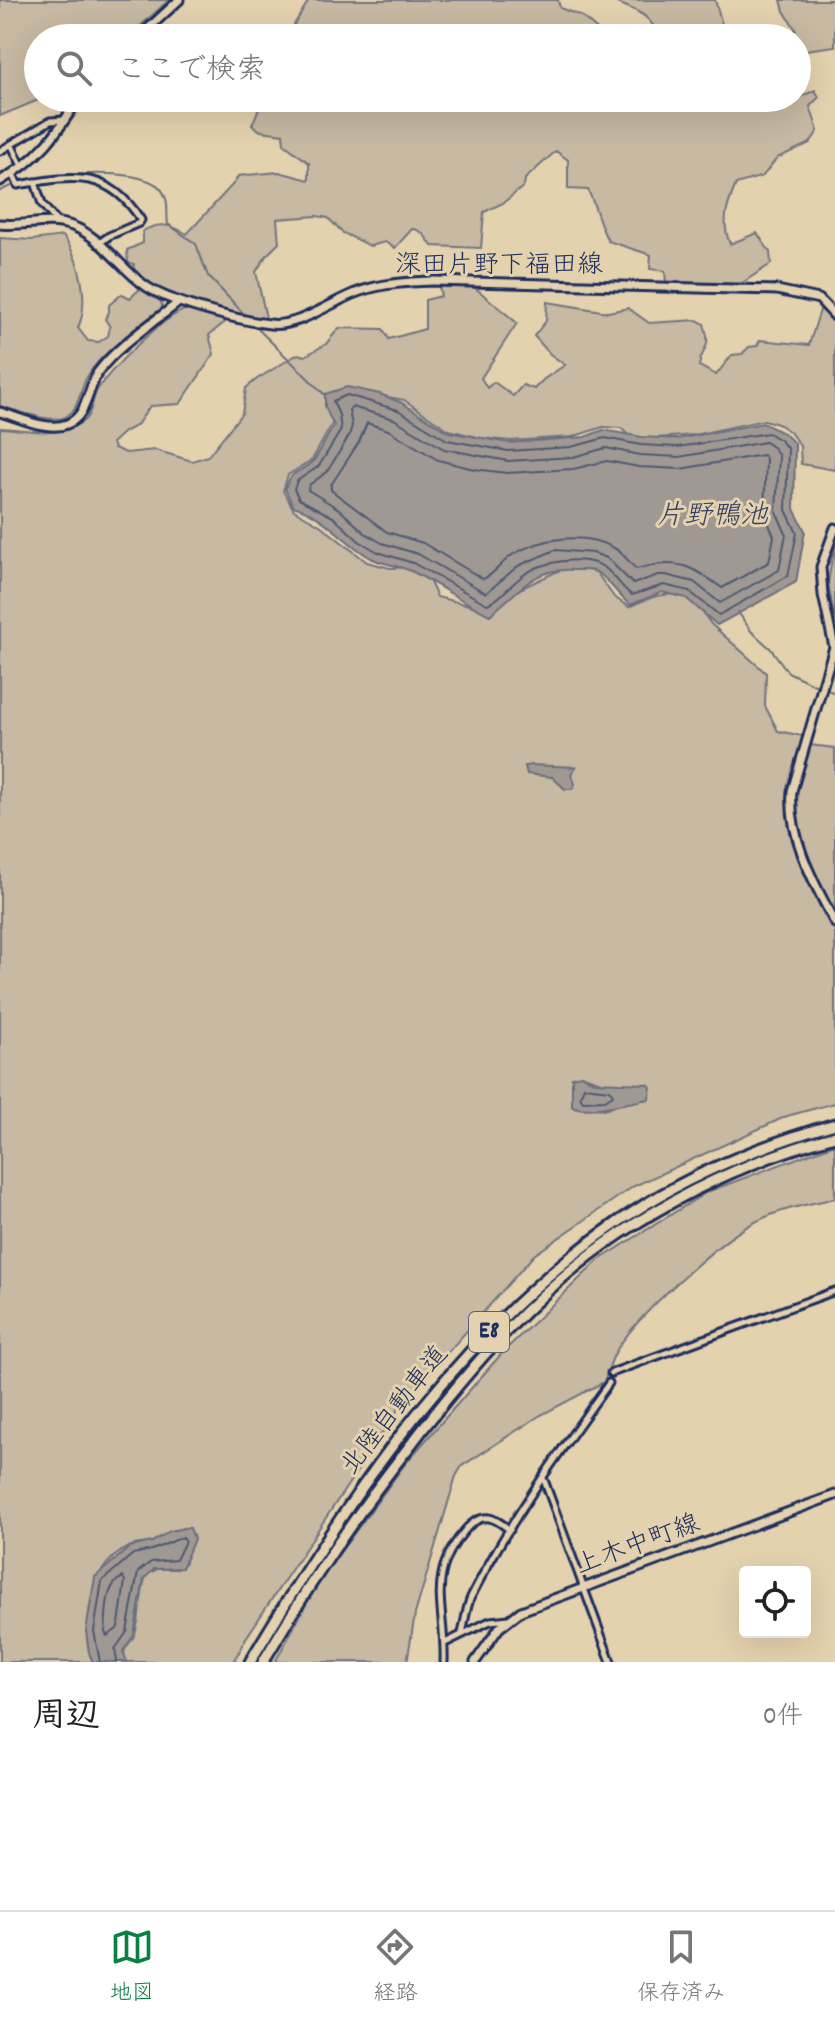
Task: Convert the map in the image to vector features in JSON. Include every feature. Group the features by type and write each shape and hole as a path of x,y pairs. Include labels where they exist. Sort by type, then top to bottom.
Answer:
{"highway":[{"name":"北陸自動車道","path":"250,1662 311,1562 380,1464 465,1358 550,1274 612,1226 680,1184 748,1153 835,1124"},
{"name":"北陸自動車道","path":"263,1662 321,1568 391,1469 446,1397 530,1307 609,1242 684,1195 751,1164 835,1136"}],"main road":[{"path":"153,24 179,0"},
{"path":"0,181 41,153 70,112"},
{"path":"0,224 56,221"},
{"name":"深田片野下福田線","path":"56,221 77,228 153,292 179,302 274,325 294,322 361,291 394,283 433,281 777,290 819,299 835,316"},
{"path":"0,412 50,426 70,423 82,412 94,381 106,363 179,302"},
{"path":"835,528 821,567 823,595 834,647 791,802 796,836 835,923"},
{"name":"上木中町線","path":"475,1662 509,1619 521,1611 835,1495"}],"street":[{"path":"0,151 50,121 65,120"},
{"path":"12,146 22,167"},
{"path":"13,174 18,185 92,179 123,196 141,220 98,244"},
{"path":"35,182 42,204 56,221"},
{"path":"611,1373 835,1291"},
{"path":"462,1633 470,1599 510,1530 609,1383"},
{"path":"544,1479 611,1662"},
{"path":"444,1662 445,1643 439,1605 445,1558 470,1525 482,1517 493,1517 510,1530"},
{"path":"445,1643 490,1621 505,1617 509,1619"}],"shaded area":[{"path":"0,0 169,0 142,24 24,24 24,106 0,116"},
{"path":"309,0 558,0 560,8 581,16 590,24 294,24"},
{"path":"610,0 715,0 722,24 652,24 634,10"},
{"path":"781,0 835,0 835,46 811,49 811,24 792,24"},
{"path":"815,90 819,97 811,105 811,92"},
{"path":"811,109 818,131 810,143 777,158 763,176 736,184 726,221 730,244 757,233 770,252 771,264 739,285 666,283 665,271 650,269 651,255 608,241 588,190 568,189 568,160 556,151 525,179 524,186 503,203 484,212 481,248 432,246 416,229 412,229 395,248 385,242 370,246 343,233 328,218 277,219 279,243 256,272 264,319 212,309 162,291 133,272 134,264 128,263 127,250 143,243 143,231 155,226 165,225 187,234 238,176 279,172 309,180 309,163 284,144 283,134 261,131 252,125 257,112 811,112"},
{"path":"63,236 74,256 81,280 83,305 78,328 88,341 99,342 108,336 110,327 105,319 109,305 122,294 130,298 141,288 161,302 163,310 102,357 87,377 71,412 53,419 0,406 0,238 32,240"},
{"path":"439,286 473,286 517,323 481,378 487,388 494,382 513,396 523,385 534,389 565,365 534,336 546,321 547,302 608,312 628,308 649,323 697,320 704,324 707,340 699,366 716,375 732,355 742,354 749,347 757,346 760,340 809,345 821,307 835,325 835,470 801,464 800,446 790,432 764,420 694,435 633,440 621,428 603,427 572,437 510,441 449,430 404,400 360,392 336,417 312,460 288,475 283,491 294,510 320,525 367,562 390,568 414,567 425,572 437,597 480,608 560,570 575,566 594,569 614,597 629,607 660,596 675,594 692,597 711,624 766,673 765,706 778,731 803,736 810,745 835,748 835,1103 787,1116 634,1186 534,1255 401,1405 246,1638 234,1662 127,1662 125,1657 125,1650 137,1627 146,1575 157,1569 178,1569 185,1563 184,1528 149,1543 131,1546 106,1565 96,1582 89,1613 87,1632 93,1662 0,1662 0,428 51,432 79,424 89,414 102,383 124,358 178,313 198,309 230,318 209,335 214,354 180,404 150,406 137,425 112,443 114,448 126,453 155,450 192,461 208,456 242,413 246,388 257,379 298,354 305,356 326,344 339,328 383,329 389,339 425,329 425,300 441,296","holes":["581,1075 649,1099 619,1103 607,1109 594,1108 572,1098"]},
{"path":"835,542 835,623 828,582"},
{"path":"835,1144 835,1198 773,1214 753,1223 719,1246 678,1282 625,1338 615,1353 604,1382 539,1416 462,1466 456,1476 415,1614 407,1662 275,1662 317,1584 405,1464 503,1352 599,1260 707,1192"}],"water":[{"name":"片野鴨池","path":"347,387 380,394 402,403 449,432 509,443 585,437 603,430 677,439 763,423 785,434 795,444 794,509 805,531 796,582 717,625 686,598 662,592 630,605 597,572 561,570 548,572 528,582 490,615 413,572 371,558 315,516 293,506 285,489 288,482 313,461 334,426 325,407 325,394"},
{"path":"525,766 576,767 571,774 575,784 572,789 565,789 552,777 527,774"},
{"path":"581,1075 594,1082 648,1084 651,1087 649,1099 598,1108 572,1106 572,1077"},
{"path":"190,1528 194,1539 182,1568 154,1569 144,1579 134,1635 123,1651 127,1662 93,1662 86,1631 95,1577 130,1547 152,1542 170,1531"}],"waterway":[{"path":"0,191 34,180 83,174 130,176 149,181 164,193 168,224 196,244 208,276 246,316"},
{"path":"253,324 325,395"},
{"path":"738,612 788,672 819,687"},
{"path":"825,689 835,693"}]}
